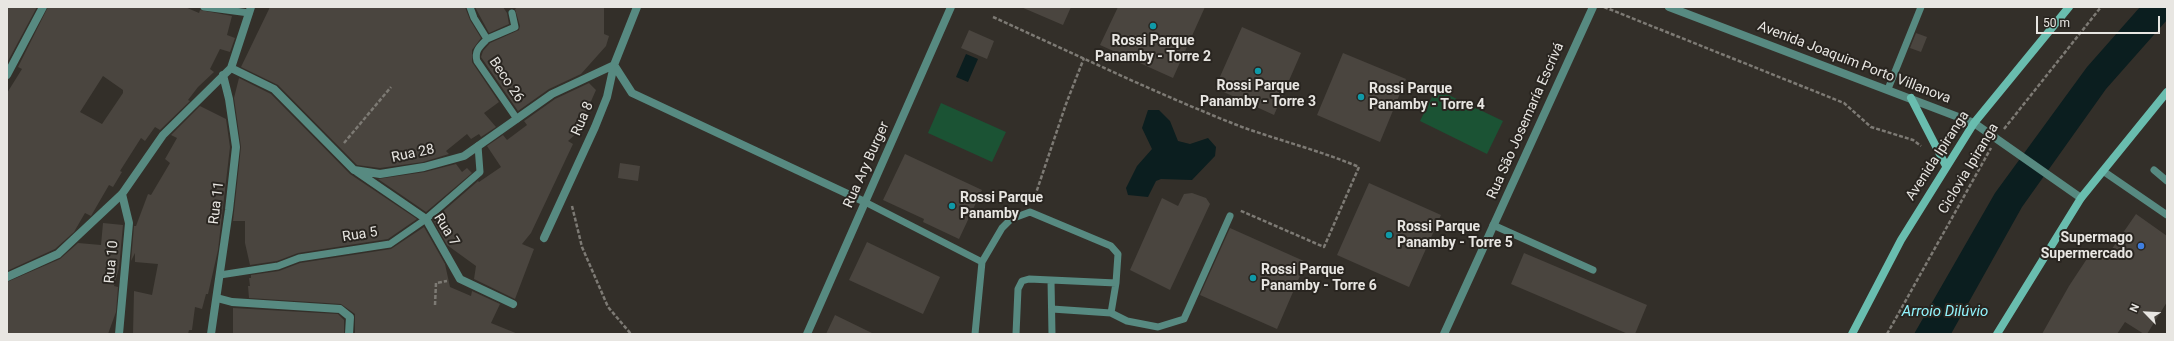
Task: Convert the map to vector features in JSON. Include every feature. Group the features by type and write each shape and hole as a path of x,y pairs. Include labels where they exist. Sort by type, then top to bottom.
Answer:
{"main road":[{"name":"Avenida Ipiranga","path":"1852,334 1900,240 1974,123 2069,7"},
{"path":"1997,334 2081,198 2167,92"},
{"path":"1911,98 1946,166"}],"street":[{"path":"7,75 43,7"},
{"name":"Rua 8","path":"544,238 567,185 595,127 606,97 614,65 636,7"},
{"name":"Rua Ary Burger","path":"807,334 951,7"},
{"name":"Rua São Josemaría Escrivá","path":"1444,334 1593,7"},
{"name":"Avenida Joaquim Porto Villanova","path":"1669,7 1888,89 1974,123 2081,198"},
{"path":"7,277 58,254 122,194 163,135 231,68 250,10"},
{"path":"614,65 632,93 865,202"},
{"name":"Rua 28","path":"354,170 380,174 424,167 464,156 552,94 614,65"},
{"path":"231,68 274,89 354,170"},
{"name":"Rua 11","path":"211,334 236,147 229,99 223,75"},
{"name":"Rua 7","path":"354,170 426,219 460,279"},
{"name":"Rua 10","path":"119,334 129,223 122,194"},
{"path":"460,279 512,304"},
{"path":"217,298 232,302 340,309 350,317 349,334"}],"lane":[{"path":"204,7 250,10"},
{"path":"470,7 474,18 487,39 515,27 512,13"},
{"path":"1888,89 1922,7"},
{"name":"Beco 26","path":"487,39 477,50 475,55 477,61 517,119"},
{"name":"Rua 5","path":"220,274 278,266 299,258 390,244 426,219 480,172 478,146"},
{"path":"2154,170 2167,180"},
{"path":"2103,171 2166,212"},
{"path":"865,202 982,262"},
{"path":"975,334 982,262 1006,224 1011,219 1030,212 1111,246 1118,254 1116,283 1111,313"},
{"path":"1052,309 1111,313 1127,321 1158,327 1184,319 1230,216"},
{"path":"1494,225 1593,270"},
{"path":"1016,334 1018,289 1022,281 1029,279 1116,283"},
{"path":"1051,280 1052,334"}],"path":[{"path":"1603,7 1844,103 1871,127 1914,140 1924,149"},
{"name":"Ciclovia Ipiranga","path":"1887,334 1997,138 2101,7"},
{"path":"993,17 1243,127 1331,155 1360,167 1324,248 1236,208"},
{"path":"1030,212 1066,104 1084,58"},
{"path":"337,153 391,87"},
{"path":"567,185 582,247 608,307 631,334"},
{"path":"435,305 436,283 460,279"}],"green space":[{"path":"1436,89 1503,121 1487,154 1420,121"},
{"path":"941,103 1006,132 992,162 928,133"}],"water":[{"name":"Arroio Dilúvio","path":"2140,7 2167,7 2167,20 2106,89 2022,207 1951,334 1914,334 1995,193 2087,67"},
{"path":"966,54 978,59 968,82 956,77"},
{"path":"1148,110 1159,110 1170,121 1178,141 1190,144 1208,138 1216,147 1215,156 1192,180 1161,179 1156,181 1148,197 1128,195 1126,188 1137,166 1152,149 1142,128"}],"building":[{"path":"7,7 37,7 8,61 7,61"},
{"path":"48,7 185,7 199,13 200,10 232,16 227,35 235,38 230,52 220,49 210,69 214,72 198,87 188,100 190,101 160,130 155,127 145,141 141,138 120,171 122,172 113,187 109,185 91,216 85,213 74,232 55,249 7,271 7,93 22,69 18,67","holes":["103,76 123,90 123,93 102,124 80,112"]},
{"path":"270,7 465,7 470,20 481,38 472,50 472,62 499,102 484,113 496,127 481,137 479,134 471,139 467,134 446,151 449,154 423,162 380,168 357,165 278,85 241,67"},
{"path":"475,7 503,7 507,13 509,24 489,33"},
{"path":"518,7 604,7 604,34 609,36 606,46 581,74 549,89 518,111 481,57 483,51 490,43 519,30 520,26 515,9"},
{"path":"1021,7 1071,7 1063,25"},
{"name":"Rossi Parque Panamby - Torre 2","path":"1118,7 1205,7 1173,78 1100,45"},
{"name":"Rossi Parque Panamby - Torre 3","path":"1242,27 1301,53 1274,115 1215,88"},
{"path":"969,30 994,41 987,59 961,48"},
{"path":"1916,33 1927,37 1921,52 1910,48"},
{"name":"Rossi Parque Panamby - Torre 4","path":"1343,53 1406,79 1380,142 1317,115"},
{"path":"239,78 271,94 350,174 417,219 388,239 298,253 277,261 250,265 245,243 245,221 233,221 241,147 234,98"},
{"path":"589,83 596,90 577,133 568,141 573,144 531,233 522,244 534,249 515,299 474,279 476,266 447,245 433,220 478,181 479,182 501,167 487,146 503,135 507,140 527,125 524,121 555,99"},
{"path":"200,106 226,119 230,147 218,250 208,294 206,294 202,309 195,307 192,330 189,330 188,334 133,334 134,291 152,295 158,264 135,262 135,253 131,261 134,226 136,226 148,194 151,195 170,163 165,159 177,138 171,135"},
{"path":"905,154 982,190 959,239 923,222 924,219 883,200"},
{"path":"620,163 640,166 638,181 618,178"},
{"path":"456,164 462,172 467,168 472,173 426,212 378,179 425,172"},
{"name":"Rossi Parque Panamby - Torre 5","path":"1369,183 1441,215 1409,287 1337,255"},
{"path":"1192,193 1206,198 1210,204 1170,290 1130,270 1162,198 1178,206 1184,194"},
{"path":"2136,214 2167,236 2167,302 2147,334 2144,334 2125,322 2117,334 2042,334 2069,286 2094,248 2107,256"},
{"path":"103,223 123,225 119,268 114,286 118,287 116,312 108,334 7,334 7,282 60,259 78,243 101,245"},
{"path":"424,227 445,264 450,287 471,296 472,291 500,304 491,323 518,334 355,334 355,314 341,304 249,298 248,286 250,286 249,278 251,278 251,275 279,271 300,263 391,249"},
{"name":"Rossi Parque Panamby - Torre 6","path":"1230,228 1306,262 1277,329 1200,295"},
{"path":"867,242 940,277 923,314 849,280"},
{"path":"1524,253 1647,305 1635,334 1628,334 1511,284"},
{"path":"233,308 338,314 344,320 344,334 233,334"},
{"path":"835,315 874,334 826,334"}],"place":[{"name":"Rossi Parque Panamby - Torre 2","path":"1153,26"},
{"name":"Rossi Parque Panamby - Torre 3","path":"1258,71"},
{"name":"Rossi Parque Panamby - Torre 4","path":"1361,97"},
{"name":"Rossi Parque Panamby","path":"952,206"},
{"name":"Rossi Parque Panamby - Torre 5","path":"1389,235"},
{"name":"Supermago Supermercado","path":"2141,246"},
{"name":"Rossi Parque Panamby - Torre 6","path":"1253,278"}]}
